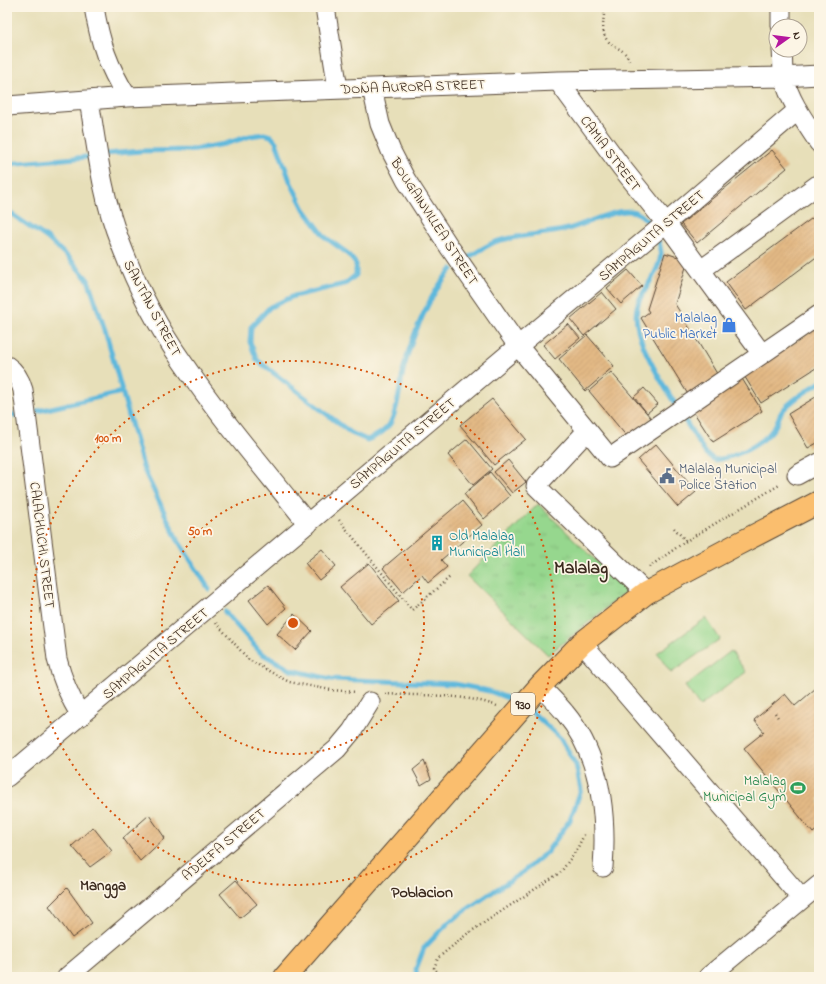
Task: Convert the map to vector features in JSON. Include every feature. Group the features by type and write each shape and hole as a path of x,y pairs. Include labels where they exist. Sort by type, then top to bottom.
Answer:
{"main road":[{"name":"930","path":"286,977 540,686 639,586 736,545 819,502"}],"street":[{"path":"94,7 104,53 127,98"},
{"path":"325,7 338,89"},
{"path":"781,18 782,7"},
{"path":"782,58 783,77 792,99 819,144"},
{"name":"DOÑA AURORA STREET","path":"7,106 127,98 338,89 558,81 819,75"},
{"name":"CAMIA STREET","path":"558,81 618,163 666,223 762,354"},
{"name":"BOUGAINVILLEA STREET","path":"372,88 380,124 391,151 406,180 450,248 518,346 610,458 762,354"},
{"name":"SANTAN STREET","path":"89,100 101,175 109,208 120,242 138,285 160,327 182,363 308,524"},
{"name":"SAMPAGUITA STREET","path":"7,777 666,223 798,110"},
{"path":"701,270 819,184"},
{"path":"762,354 819,314"},
{"name":"CALACHUCHI STREET","path":"11,368 20,379 24,390 57,659 70,697 81,716"},
{"path":"587,431 536,486 639,586"},
{"path":"797,475 819,463"},
{"path":"582,643 802,899"},
{"path":"540,686 566,713 580,735 591,758 599,784 603,808 605,838 603,867"},
{"name":"ADELFA STREET","path":"67,977 337,749 352,731 370,696"},
{"path":"708,977 819,885"}],"path":[{"path":"605,7 603,31 608,41 622,50 630,60 635,80"},
{"path":"639,586 686,541 797,475"},
{"path":"328,506 412,610 450,577"},
{"path":"674,528 686,541"},
{"path":"216,623 249,660 289,682 370,696 461,698 485,702 504,709 514,715"},
{"path":"815,680 819,685"},
{"path":"775,713 779,719"},
{"path":"442,977 434,968 438,958 467,934 561,872 577,849 586,831"}],"green space":[{"path":"538,504 627,591 548,655 467,576"},
{"path":"706,618 720,639 671,673 657,653"},
{"path":"731,651 746,672 700,706 685,686"}],"building":[{"path":"772,150 787,168 697,243 681,224"},
{"path":"819,213 819,255 746,310 726,282"},
{"path":"665,253 688,260 675,304 719,377 689,396 641,318 649,312 647,309"},
{"path":"628,270 642,286 621,304 607,288"},
{"path":"602,292 616,309 584,336 570,319"},
{"path":"568,324 580,338 555,359 543,345"},
{"path":"819,327 819,366 761,403 743,374"},
{"path":"587,335 614,366 585,391 559,359"},
{"path":"611,372 651,418 628,438 589,391"},
{"path":"741,377 762,411 713,442 691,408"},
{"path":"644,388 658,404 647,413 634,397"},
{"path":"819,395 819,442 808,448 788,414"},
{"path":"492,399 526,439 494,465 460,425"},
{"path":"467,439 492,469 473,485 448,455"},
{"name":"Malalag Municipal Police Station","path":"656,444 696,492 678,507 638,460"},
{"path":"508,460 526,482 512,493 494,472"},
{"path":"490,472 510,496 484,519 464,494"},
{"name":"Old Malalag Municipal Hall","path":"462,501 482,525 441,560 447,567 428,583 422,575 403,592 383,568"},
{"path":"322,549 336,566 319,580 305,563"},
{"path":"369,563 399,601 371,624 340,587"},
{"path":"268,585 286,608 268,624 249,600"},
{"path":"294,614 312,631 295,650 277,634"},
{"name":"Malalag Municipal Gym","path":"816,688 819,692 819,828 813,833 744,748 764,732 754,720 785,694 795,706"},
{"path":"424,761 431,779 421,785 413,770"},
{"path":"149,815 165,838 140,861 123,838"},
{"path":"93,827 112,851 90,867 72,846"},
{"path":"236,880 257,904 240,918 220,894"},
{"path":"67,888 92,923 72,938 49,906"}],"waterway":[{"path":"106,154 142,151 190,150 225,144 250,136 264,134 271,136 276,142 290,181 304,209 325,237 347,253 356,264 356,275 345,284 294,296 270,307 251,327 250,342 257,360 351,433 367,440 385,430 392,420 398,401 407,355 417,328 437,289 452,269"},
{"path":"7,164 87,157"},
{"path":"7,211 47,238 69,258 88,280 105,330 144,470 177,539 209,589"},
{"path":"469,257 485,247 504,239 568,229 613,213 631,211 643,217 650,224"},
{"path":"659,242 661,254 658,266 639,301 636,312 637,326 647,354 675,404"},
{"path":"684,419 706,454 715,460 723,459 748,450 762,440 774,428 784,409 819,383"},
{"path":"38,411 122,392"},
{"path":"7,415 19,415"},
{"path":"225,612 261,653 291,670 331,679 455,684 489,691 510,699"},
{"path":"417,977 416,969 424,948 449,922 523,872 547,852 570,820 581,790 576,765 560,738 531,711"}],"place":[{"name":"Malalag Public Market","path":"729,325"},
{"name":"Malalag Municipal Police Station","path":"667,476"},
{"name":"Old Malalag Municipal Hall","path":"437,543"},
{"name":"Malalag Municipal Gym","path":"798,788"}],"district":[{"name":"Malalag","path":"581,567"},
{"name":"Mangga","path":"103,885"},
{"name":"Poblacion","path":"422,891"}]}
